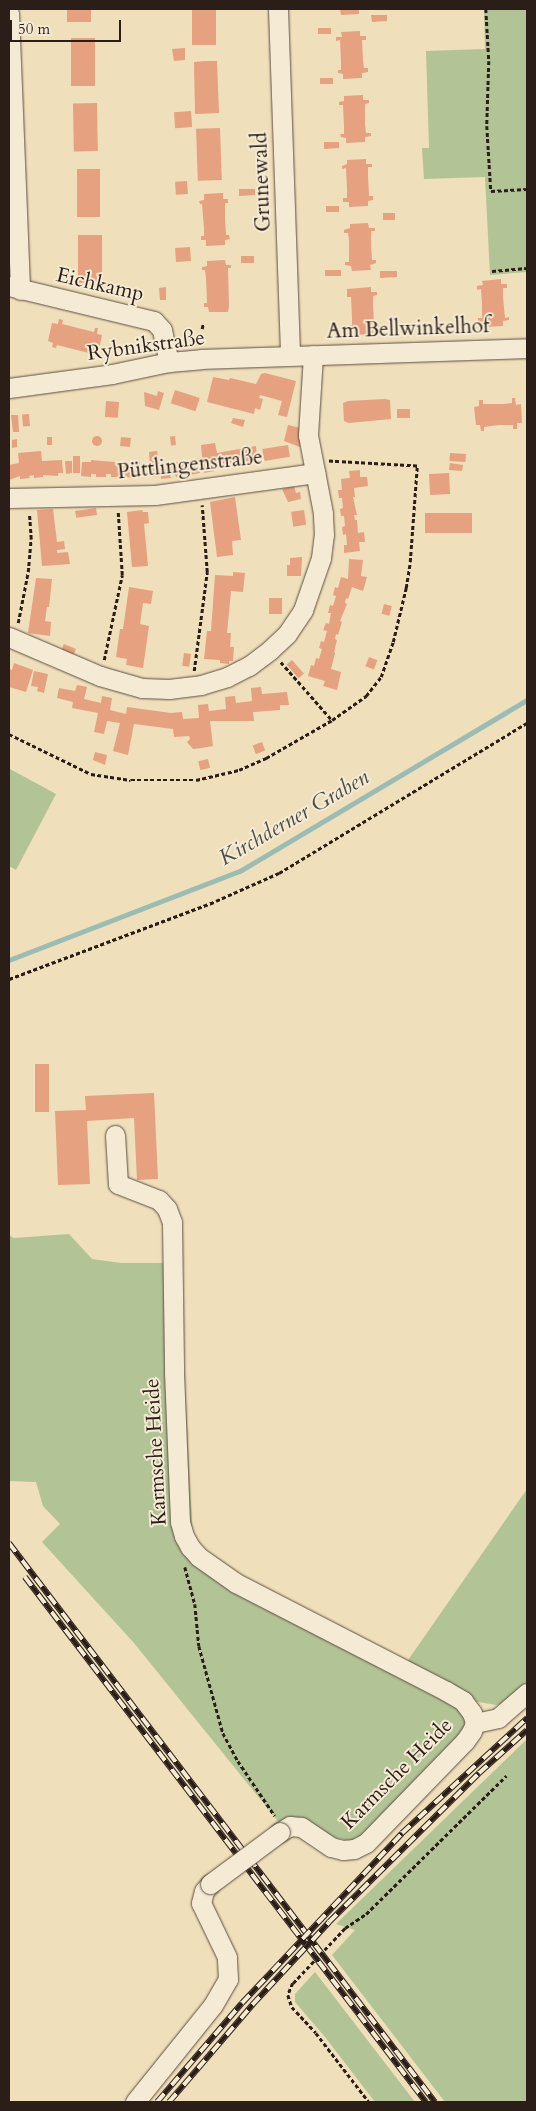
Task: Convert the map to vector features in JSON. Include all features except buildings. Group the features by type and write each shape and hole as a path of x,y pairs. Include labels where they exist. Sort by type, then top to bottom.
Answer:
{"street":[{"name":"Grunewald","path":"278,9 290,354"},
{"name":"Eichkamp","path":"9,13 15,288 154,321 162,330 169,362"},
{"name":"Am Bellwinkelhof","path":"290,354 313,355 527,348"},
{"name":"Rybnikstraße","path":"9,388 112,374 169,362 290,354"},
{"path":"12,638 100,676 142,688 169,689 192,687 228,677 249,666 270,650 287,634 302,610 312,589 321,558 324,535 323,513 308,435 313,355"},
{"name":"Püttlingenstraße","path":"18,497 155,495 315,473"},
{"name":"Karmsche Heide","path":"115,1135 118,1184 146,1193 159,1200 167,1209 172,1222 174,1372 180,1522 184,1536 199,1557 236,1583 446,1691 463,1702 472,1713 475,1723 465,1741 366,1842 354,1849 343,1850 332,1847 301,1827 290,1826 282,1831"},
{"name":"Karmsche Heide","path":"475,1723 498,1718 527,1693"},
{"path":"135,2102 213,2005 228,1979 227,1957 201,1903 204,1891 210,1884 282,1831"}],"path":[{"path":"486,9 489,61 488,126 491,191 527,189"},
{"path":"492,272 527,268"},
{"path":"202,329 203,324"},
{"path":"192,687 207,572 200,490"},
{"path":"100,676 122,575 116,496"},
{"path":"12,638 28,572 31,539 18,497"},
{"path":"270,650 332,720"},
{"path":"9,979 216,901 279,873 527,723"},
{"path":"184,1536 183,1559 195,1604 199,1646 223,1733 282,1831"},
{"path":"369,2102 316,2033 292,2007 288,1996 293,1983 345,1928 366,1914 506,1776"}],"green space":[{"path":"484,9 527,9 527,272 490,275 485,177 424,179 422,148 429,148 426,51 485,49"},
{"path":"10,769 56,794 16,870 9,866"},
{"path":"69,1234 92,1259 121,1263 166,1263 176,1537 454,1703 464,1712 467,1727 364,1837 350,1841 281,1825 134,1643 42,1542 60,1524 43,1506 36,1482 9,1481 9,1235 14,1238"},
{"path":"179,1361 184,1365 193,1543 186,1530"},
{"path":"527,1489 527,1688 510,1702 496,1705 467,1700 404,1666"},
{"path":"527,1739 527,2102 445,2102 332,1955 355,1930 336,1924"},
{"path":"315,1972 415,2102 375,2102 325,2037 295,2002 295,1994"}],"waterway":[{"name":"Kirchderner Graben","path":"9,960 240,871 527,700"}],"railway":[{"path":"9,1543 435,2102"},
{"path":"25,1577 426,2102"},
{"path":"157,2102 242,2003 402,1833 527,1718"},
{"path":"169,2102 252,2005 329,1922 479,1773 527,1730"}]}
